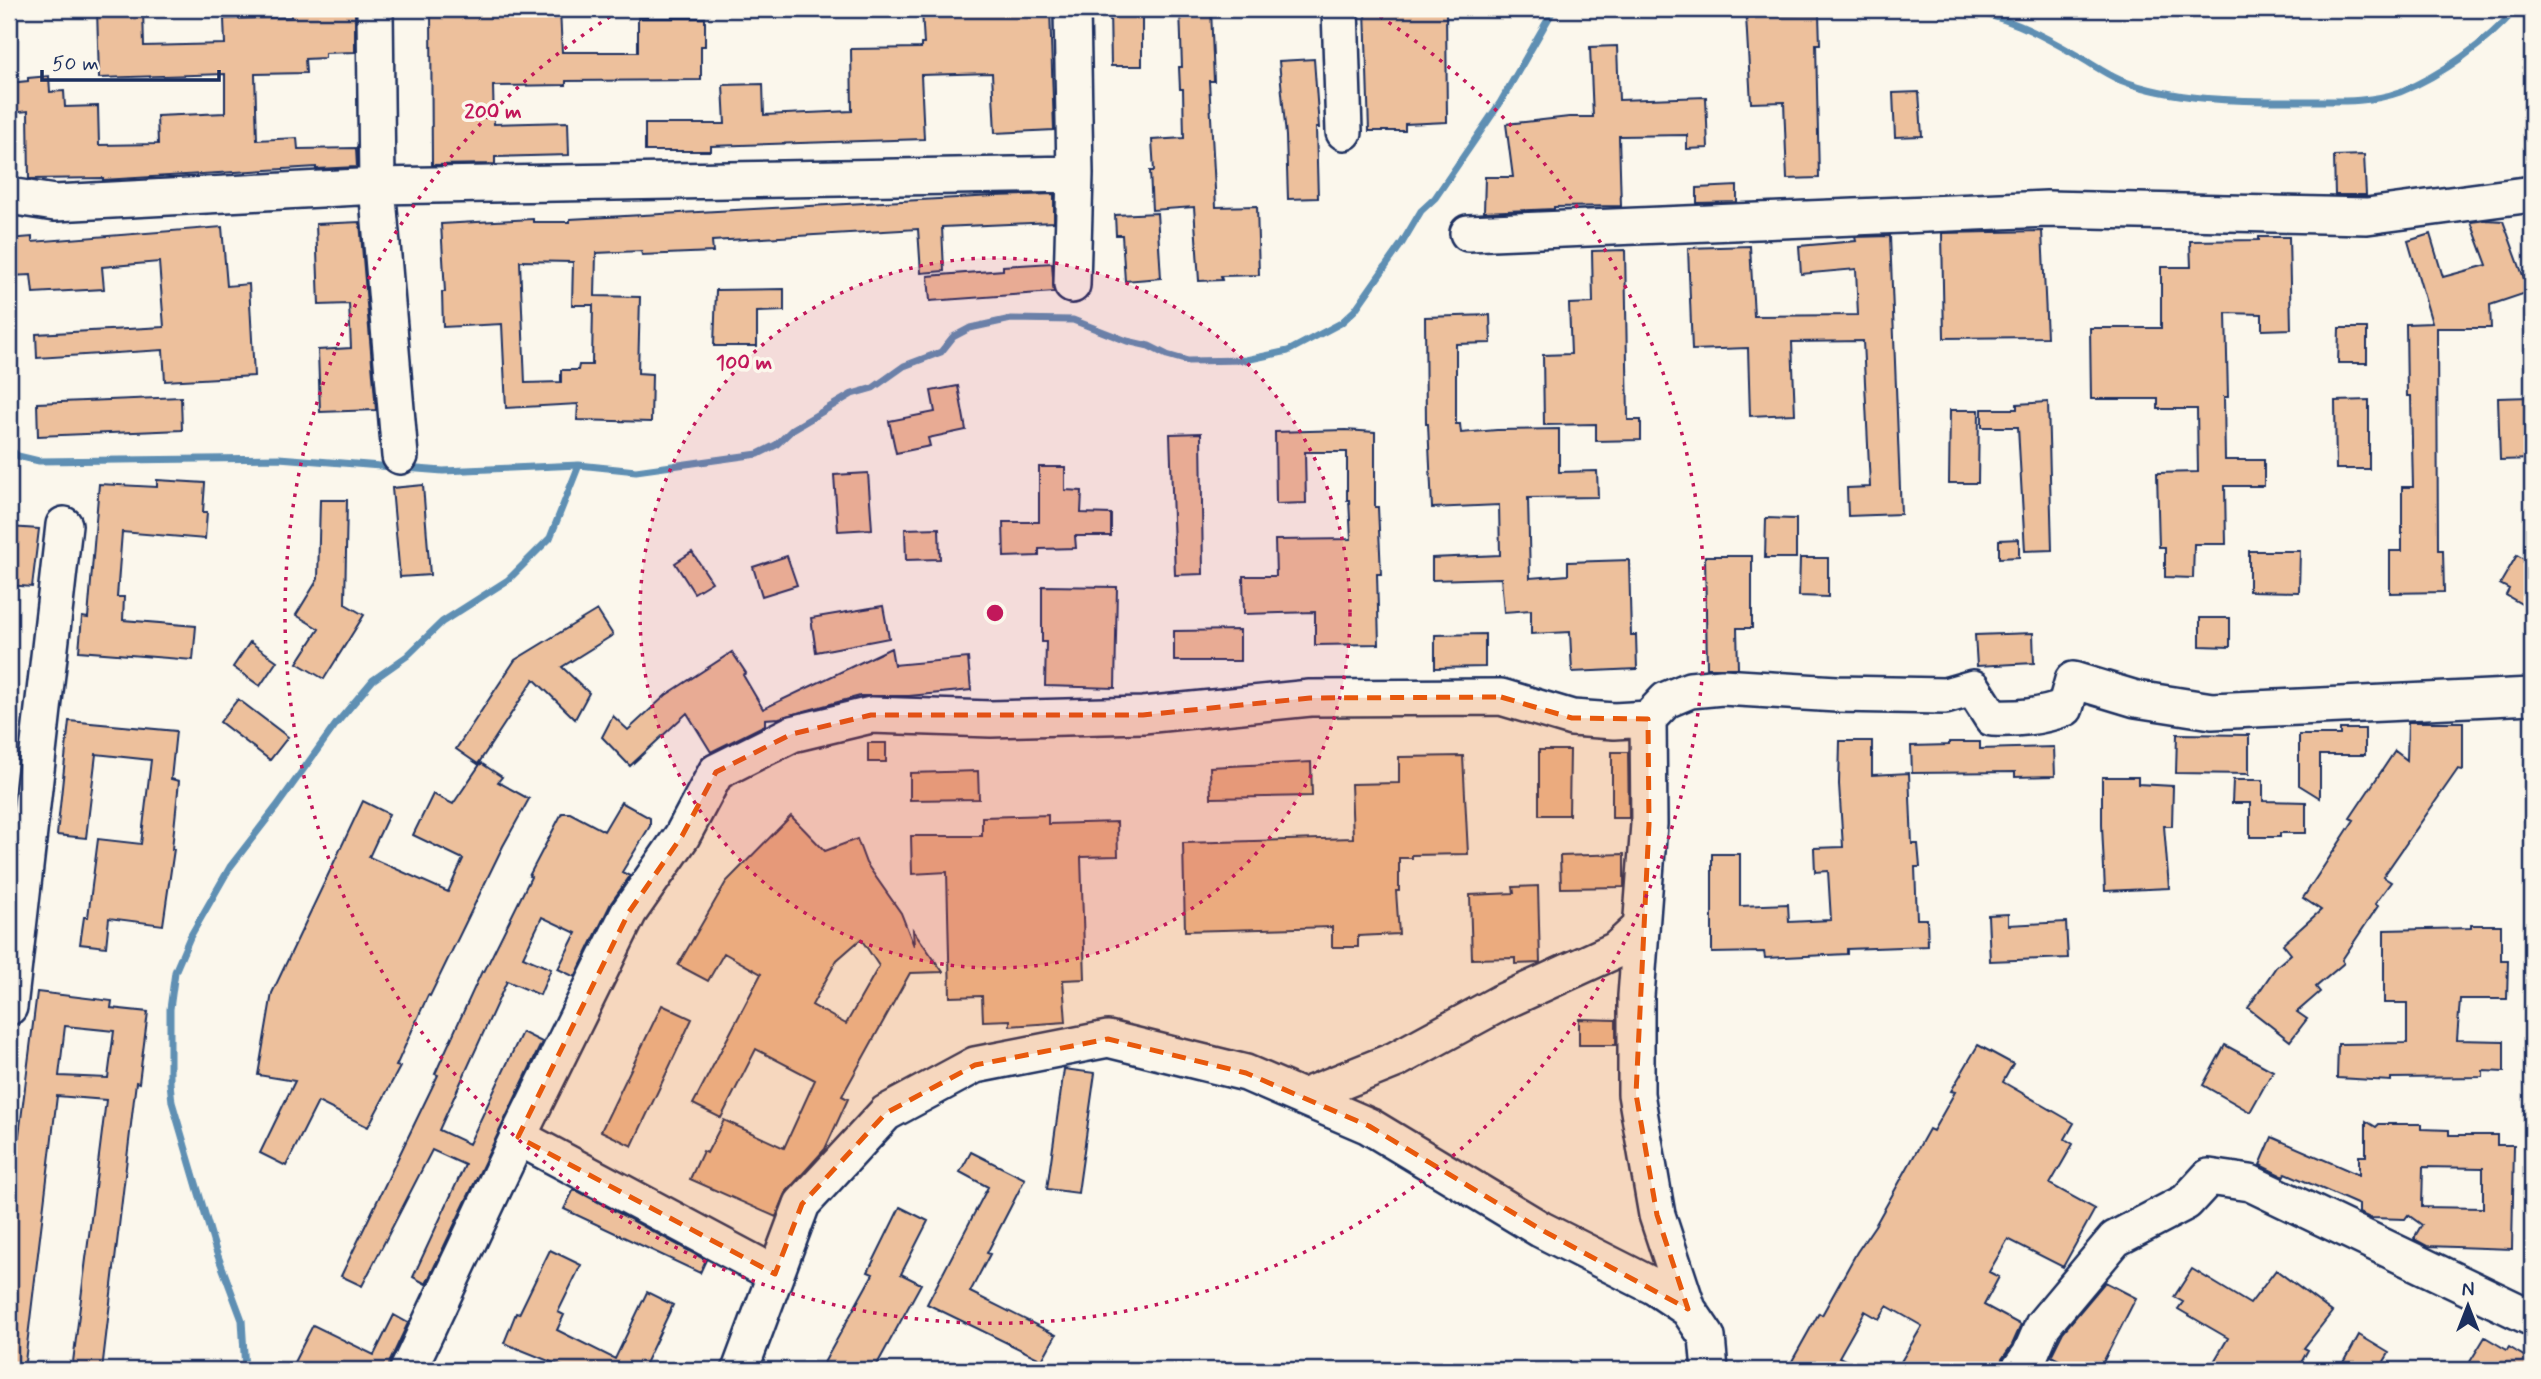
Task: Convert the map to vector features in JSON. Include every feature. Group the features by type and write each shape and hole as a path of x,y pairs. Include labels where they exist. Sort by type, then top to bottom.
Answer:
{"street":[{"path":"375,9 377,186 400,456"},
{"path":"1072,9 1075,174 1072,285"},
{"path":"1340,9 1344,132"},
{"path":"9,196 55,203 377,186 1075,174"},
{"path":"1468,233 2047,209 2367,216 2532,194"},
{"path":"9,1007 64,525"},
{"path":"408,1370 518,1137 629,912 682,836 716,772 792,734 871,715 991,719 1143,715 1310,698 1501,696 1572,718 1614,721 1648,719 1666,700 1690,690 1722,687 1837,694 1945,696 1973,688 1992,718 2017,719 2041,717 2066,708 2073,680 2136,699 2212,711 2532,696"},
{"path":"1648,719 1649,824 1636,996 1636,1094 1657,1215 1688,1309 1707,1337 1710,1370"},
{"path":"1303,1097 1395,1060 1500,1003 1616,950 1641,927"},
{"path":"740,1370 802,1204 886,1113 975,1065 1108,1039 1245,1073 1369,1126 1540,1229 1655,1287 1688,1309"},
{"path":"518,1137 775,1274"},
{"path":"2020,1370 2043,1325 2115,1239 2186,1202 2209,1177 2249,1183 2532,1318"}],"highlighted area":[{"path":"1501,697 1572,718 1648,719 1649,824 1636,1094 1657,1215 1688,1309 1540,1229 1369,1126 1246,1073 1108,1039 975,1065 886,1113 802,1204 775,1274 518,1137 629,912 682,836 716,772 792,734 871,715 1143,715 1310,698"}],"building":[{"path":"97,9 143,9 144,46 225,44 224,19 291,17 291,11 307,9 355,9 355,52 325,53 325,58 305,59 306,73 255,74 257,140 297,138 298,149 356,148 357,167 103,180 29,179 28,111 11,113 9,83 49,76 50,92 64,91 65,107 98,106 99,145 158,144 157,116 225,113 225,74 99,78"},
{"path":"560,9 562,52 638,52 638,18 705,18 705,46 701,46 701,80 566,81 566,85 493,86 494,124 568,122 569,155 495,157 495,164 432,165 431,11"},
{"path":"1050,9 1054,130 995,133 992,73 921,75 924,139 711,146 711,151 645,151 645,124 725,124 723,85 763,84 764,115 852,111 851,49 921,48 921,44 924,44 922,10"},
{"path":"1110,9 1142,9 1142,66 1111,66"},
{"path":"1180,9 1211,9 1214,81 1209,81 1216,207 1257,206 1259,275 1221,276 1222,280 1199,281 1194,207 1152,210 1152,140 1184,138 1183,89 1180,89 1179,67 1182,67"},
{"path":"1365,9 1446,9 1447,122 1405,124 1405,131 1369,131"},
{"path":"1819,15 1820,44 1816,44 1819,178 1787,179 1784,102 1751,103 1746,16"},
{"path":"1617,46 1619,100 1706,97 1708,148 1687,149 1687,135 1619,136 1621,206 1484,212 1485,177 1513,177 1506,124 1593,117 1590,47"},
{"path":"1314,59 1319,128 1316,128 1318,198 1288,199 1286,136 1279,61"},
{"path":"1919,92 1922,136 1895,137 1893,93"},
{"path":"2364,155 2366,195 2335,195 2334,156"},
{"path":"1737,186 1737,202 1697,203 1697,188"},
{"path":"1054,194 1054,222 942,227 944,271 921,273 918,229 712,241 713,252 642,255 641,251 596,253 595,296 640,297 638,373 652,374 651,422 577,420 578,404 506,408 502,324 443,327 442,292 445,292 441,224 533,219 533,222 570,222 570,219","holes":["520,261 573,262 572,305 593,305 592,365 579,365 578,370 561,370 561,382 525,383"]},
{"path":"1157,213 1161,278 1125,281 1122,235 1116,235 1115,215"},
{"path":"2503,221 2529,292 2490,305 2491,328 2437,328 2438,550 2443,550 2444,592 2390,593 2390,551 2402,551 2402,487 2413,487 2406,324 2432,323 2408,241 2430,234 2443,277 2487,265 2471,222"},
{"path":"360,222 376,410 320,412 318,350 351,348 349,304 319,305 316,224"},
{"path":"222,227 227,286 249,284 254,376 165,381 163,350 37,358 36,334 164,327 159,262 102,267 104,289 33,293 31,275 9,276 9,239 32,237 32,242"},
{"path":"2042,231 2047,337 1944,338 1942,233"},
{"path":"1890,236 1901,514 1848,516 1847,488 1870,487 1863,341 1792,342 1795,414 1750,416 1748,348 1692,350 1688,248 1750,246 1754,316 1858,315 1856,269 1801,274 1799,246 1856,241 1855,237"},
{"path":"2259,237 2289,237 2291,329 2262,330 2262,314 2226,313 2228,397 2224,397 2225,460 2264,460 2264,486 2225,486 2226,544 2194,544 2193,578 2165,577 2165,547 2159,547 2157,473 2198,472 2197,409 2158,409 2158,399 2091,399 2090,328 2161,328 2161,267 2191,267 2190,241 2259,240"},
{"path":"1625,250 1628,420 1641,420 1641,440 1596,441 1596,424 1544,425 1543,355 1571,354 1569,304 1593,303 1592,251"},
{"path":"1052,263 1054,292 930,301 928,276 1003,270 1003,266"},
{"path":"784,289 784,311 757,312 757,346 714,346 716,290"},
{"path":"1490,315 1491,343 1456,344 1456,424 1460,424 1461,433 1559,429 1559,472 1597,471 1598,497 1528,498 1530,578 1568,575 1568,562 1629,560 1631,635 1636,635 1637,669 1572,672 1570,632 1531,634 1531,610 1504,612 1501,578 1432,580 1432,558 1500,555 1499,505 1432,508 1426,424 1425,317"},
{"path":"2339,328 2367,328 2367,363 2338,363"},
{"path":"958,386 966,430 928,438 930,446 896,453 889,421 935,412 931,391"},
{"path":"181,397 182,430 38,436 37,403"},
{"path":"2530,397 2532,459 2500,460 2498,398"},
{"path":"2369,400 2369,469 2336,469 2335,401"},
{"path":"2048,402 2052,550 2025,551 2018,427 1982,427 1982,409 2017,409 2017,404"},
{"path":"1950,410 1979,410 1978,483 1949,483"},
{"path":"1275,432 1375,432 1375,507 1378,507 1381,574 1377,574 1379,644 1315,645 1315,612 1244,614 1243,576 1276,576 1275,540 1351,539 1347,500 1347,452 1305,452 1306,503 1276,504"},
{"path":"1201,433 1203,574 1175,575 1170,434"},
{"path":"1039,467 1065,467 1065,490 1082,491 1081,513 1111,514 1111,536 1075,536 1076,548 1039,549 1039,556 1004,557 1003,522 1039,522"},
{"path":"868,473 872,529 838,531 834,475"},
{"path":"157,480 205,483 205,539 122,532 117,597 124,597 123,620 196,626 193,660 79,651 82,617 88,618 99,484 157,487"},
{"path":"423,485 430,575 400,577 392,488"},
{"path":"320,500 347,500 345,604 364,615 324,679 297,663 319,629 296,615 318,579"},
{"path":"1766,518 1796,519 1796,558 1765,558"},
{"path":"9,527 39,529 32,587 9,585"},
{"path":"939,528 940,559 906,560 905,529"},
{"path":"2019,539 2019,557 1999,558 1999,540"},
{"path":"2249,551 2300,551 2299,592 2249,591"},
{"path":"692,552 712,582 694,593 675,563"},
{"path":"2517,555 2532,564 2532,610 2506,595 2509,589 2500,584"},
{"path":"787,556 797,585 762,596 753,567"},
{"path":"1705,556 1752,556 1752,628 1737,628 1738,668 1707,668"},
{"path":"1800,558 1828,558 1828,597 1799,596"},
{"path":"1042,586 1117,587 1115,688 1045,686 1046,642 1042,642"},
{"path":"883,606 889,638 816,652 811,618"},
{"path":"597,610 613,635 562,667 589,693 575,719 534,679 478,764 456,749 515,660"},
{"path":"2200,618 2230,618 2230,647 2200,646"},
{"path":"1240,630 1240,661 1174,661 1174,631"},
{"path":"2033,633 2034,663 1977,666 1975,635"},
{"path":"1485,634 1485,667 1435,668 1435,635"},
{"path":"250,642 277,661 260,686 233,667"},
{"path":"891,648 894,665 968,658 971,690 909,696 860,696 779,718 765,719 765,725 711,752 687,713 630,766 602,737 613,716 628,730 666,695 732,652 746,673 743,675 763,709"},
{"path":"238,699 288,737 270,760 220,722"},
{"path":"69,721 176,731 171,779 179,781 174,849 163,925 109,918 106,947 80,944 84,917 88,917 98,839 141,844 151,760 96,754 86,838 57,835"},
{"path":"2408,722 2463,722 2463,770 2458,769 2383,877 2391,882 2375,904 2378,906 2342,960 2344,963 2316,987 2320,992 2297,1012 2307,1019 2290,1041 2248,1008 2276,967 2291,954 2283,944 2321,910 2303,898 2354,820 2350,818 2395,751 2407,760"},
{"path":"2340,729 2365,729 2365,755 2320,755 2320,798 2299,785 2299,735 2340,735"},
{"path":"2177,734 2249,735 2249,774 2176,773"},
{"path":"1840,741 1872,741 1872,775 1909,773 1912,844 1918,844 1920,867 1915,867 1917,919 1927,919 1928,946 1847,949 1847,954 1765,958 1764,952 1712,953 1712,854 1740,854 1740,906 1788,904 1789,922 1831,920 1828,871 1815,872 1814,848 1843,847 1839,784"},
{"path":"1949,742 1980,742 1980,749 2054,747 2055,776 2015,777 2015,772 1912,773 1911,746 1949,745"},
{"path":"868,743 886,743 886,762 868,762"},
{"path":"1539,750 1570,750 1569,815 1539,815"},
{"path":"1612,752 1628,752 1629,818 1612,818"},
{"path":"1463,756 1468,854 1412,855 1412,858 1399,858 1399,891 1396,891 1399,934 1358,936 1358,947 1332,947 1332,927 1185,931 1183,843 1353,838 1351,784 1399,783 1399,757"},
{"path":"1311,762 1312,796 1211,798 1210,767"},
{"path":"481,763 502,777 498,782 529,799 503,846 430,996 428,995 396,1066 400,1067 368,1127 318,1102 286,1166 260,1153 295,1081 258,1075 272,993 363,801 389,814 369,857 448,892 463,859 413,835 433,794 453,804"},
{"path":"978,771 979,799 910,800 910,773"},
{"path":"2102,777 2138,777 2138,784 2173,786 2172,826 2164,826 2169,888 2105,891"},
{"path":"2233,780 2263,780 2263,801 2306,802 2306,833 2280,833 2280,837 2250,837 2250,803 2232,803"},
{"path":"621,802 650,818 650,826 622,872 630,876 611,903 575,977 558,969 576,933 542,917 523,957 551,969 540,995 507,981 439,1130 469,1144 522,1032 542,1042 426,1284 413,1277 465,1165 432,1150 362,1286 341,1276 438,1075 435,1074 482,971 484,972 562,813 570,813 604,831"},
{"path":"1048,815 1048,824 1117,822 1118,856 1081,857 1085,979 1063,980 1066,1022 1010,1026 1010,1020 983,1021 982,996 950,997 947,872 912,874 911,836 982,836 982,817"},
{"path":"791,816 825,851 857,839 866,863 901,913 914,946 913,930 943,972 910,973 842,1096 848,1099 825,1149 787,1191 776,1217 690,1179 703,1151 707,1153 724,1120 784,1148 815,1080 756,1049 721,1118 693,1104 761,974 724,953 708,981 678,965 726,882","holes":["861,939 879,966 846,1024 812,1005 837,960"]},
{"path":"1624,854 1624,887 1561,888 1560,856"},
{"path":"1538,886 1540,963 1515,964 1515,958 1472,959 1470,895 1514,893 1513,887"},
{"path":"2008,914 2008,925 2066,922 2068,958 1990,961 1988,915"},
{"path":"2471,925 2501,925 2501,960 2508,960 2507,999 2460,999 2457,1040 2504,1041 2504,1072 2483,1071 2483,1077 2391,1078 2391,1081 2337,1078 2338,1044 2407,1043 2407,1003 2384,1003 2384,930 2471,928"},
{"path":"37,992 112,1001 111,1008 148,1012 139,1083 136,1082 102,1370 72,1370 106,1100 57,1096 24,1370 9,1370 9,1215","holes":["65,1026 114,1031 108,1078 59,1076"]},
{"path":"662,1005 692,1019 632,1146 601,1131"},
{"path":"1579,1019 1616,1020 1616,1045 1579,1045"},
{"path":"1978,1045 2013,1064 2003,1082 2074,1123 2065,1139 2073,1144 2050,1184 2095,1209 2063,1267 2008,1239 1989,1272 1999,1277 1984,1305 2021,1325 2002,1359 1999,1370 1896,1370 1922,1326 1887,1306 1879,1319 1865,1311 1839,1357 1865,1370 1787,1370 1819,1313 1822,1315 1876,1224 1929,1129 1933,1131 1955,1092 1951,1091"},
{"path":"2225,1045 2273,1071 2250,1112 2203,1085"},
{"path":"1064,1069 1095,1073 1078,1193 1047,1189"},
{"path":"2366,1121 2376,1127 2379,1124 2421,1124 2421,1129 2449,1130 2449,1135 2497,1135 2497,1145 2514,1145 2512,1249 2427,1246 2414,1239 2422,1225 2408,1215 2405,1219 2370,1218 2359,1213 2359,1205 2286,1173 2284,1177 2260,1165 2272,1137 2359,1175 2359,1156 2366,1156","holes":["2423,1167 2483,1168 2483,1208 2422,1207"]},
{"path":"971,1152 1025,1179 970,1292 1056,1335 1042,1360 927,1304 988,1187 960,1172"},
{"path":"574,1189 706,1260 700,1273 564,1209"},
{"path":"900,1207 928,1221 901,1274 921,1284 874,1370 820,1370 873,1274 868,1272"},
{"path":"550,1250 581,1265 558,1312 564,1315 557,1330 615,1359 647,1292 673,1305 642,1370 571,1370 504,1343 516,1313 519,1314"},
{"path":"2192,1269 2250,1304 2276,1270 2332,1312 2304,1348 2308,1350 2297,1370 2209,1370 2228,1338 2178,1309 2183,1302 2174,1297"},
{"path":"2105,1282 2136,1298 2099,1370 2079,1370 2051,1356 2063,1332"},
{"path":"394,1315 408,1323 388,1370 290,1370 313,1325 374,1355"},
{"path":"2359,1335 2389,1353 2379,1370 2340,1370"},
{"path":"2485,1337 2532,1361 2532,1370 2465,1370"}],"waterway":[{"path":"245,1370 242,1320 215,1248 172,1102 170,1009 175,972 190,937 230,867 336,724 373,680 407,656 442,622 508,580 550,538 579,465 636,471 758,454 776,445 793,429 852,394 873,388 904,366 941,352 953,337 970,328 1011,319 1073,320 1188,361 1246,360 1288,351 1341,323 1355,310 1421,211 1435,198 1500,103 1554,9"},
{"path":"1955,9 1972,11 2019,25 2115,78 2142,87 2164,93 2211,99 2258,101 2353,101 2389,96 2432,77 2463,57 2516,9"},
{"path":"9,448 18,456 39,461 279,458 393,467"},
{"path":"405,468 443,471 579,465"}]}
